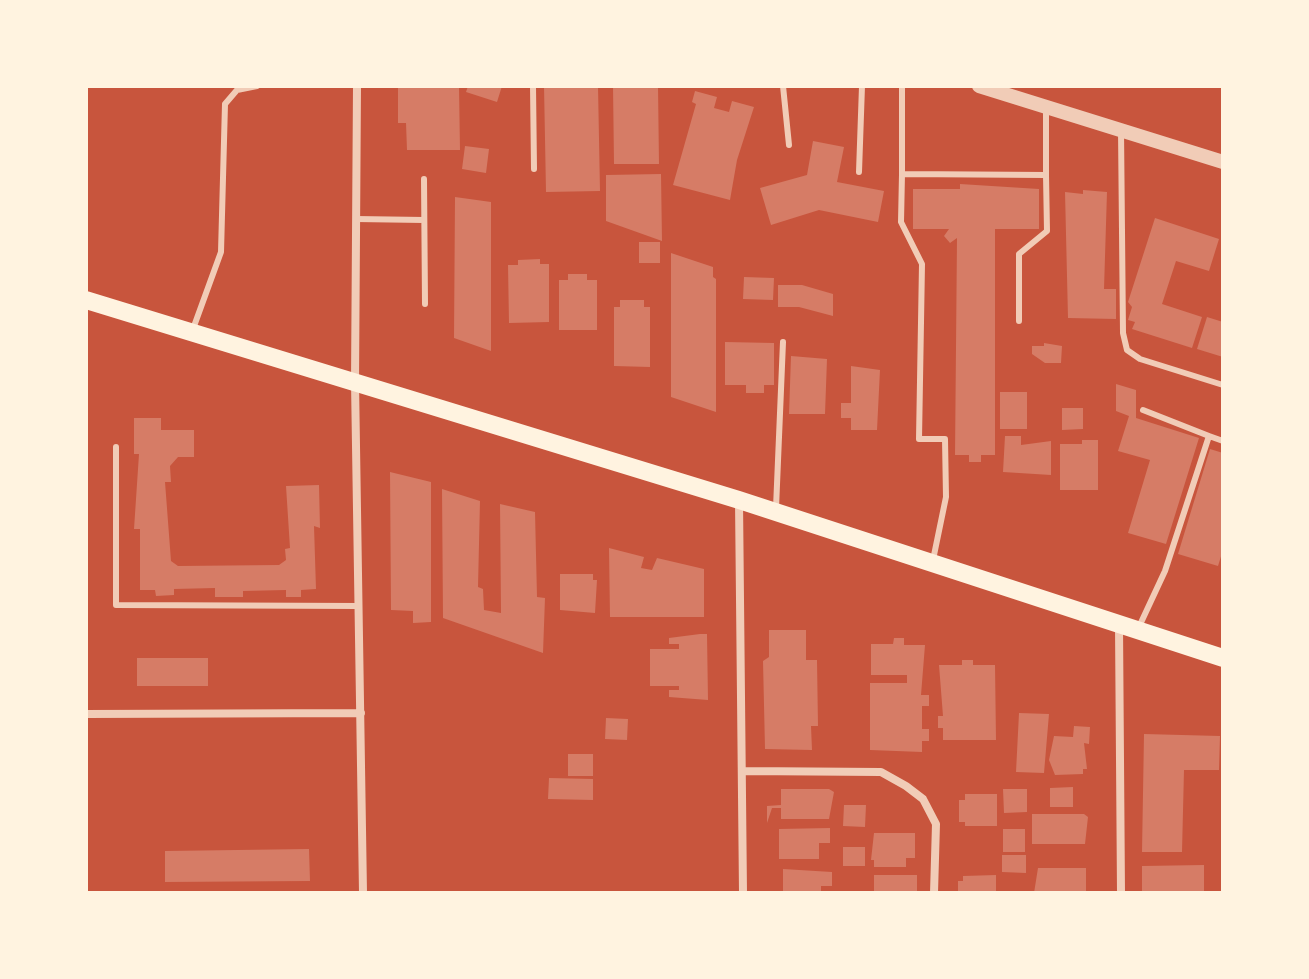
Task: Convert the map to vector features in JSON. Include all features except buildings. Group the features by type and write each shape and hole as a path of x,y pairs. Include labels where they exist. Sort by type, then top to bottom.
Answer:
{"main road":[{"path":"86,300 739,500 1223,658"}],"street":[{"path":"357,86 355,382 363,893"},
{"path":"979,86 1223,162"},
{"path":"739,500 743,893"},
{"path":"1119,625 1121,893"},
{"path":"86,714 361,713"},
{"path":"743,771 881,772 906,786 923,799 936,824 934,893"}],"lane":[{"path":"192,332 221,252 225,104 237,90 257,86"},
{"path":"533,86 534,169"},
{"path":"783,86 789,145"},
{"path":"859,172 862,86"},
{"path":"902,86 901,222 922,264 919,439 945,439 946,497 933,563"},
{"path":"1019,321 1019,254 1047,231 1046,107"},
{"path":"1121,130 1123,333 1127,350 1140,359 1223,385"},
{"path":"902,174 1046,175"},
{"path":"424,179 425,304"},
{"path":"356,219 424,220"},
{"path":"775,512 783,342"},
{"path":"1143,410 1223,441"},
{"path":"1137,631 1165,571 1209,436"},
{"path":"116,447 116,605 359,606"}]}
